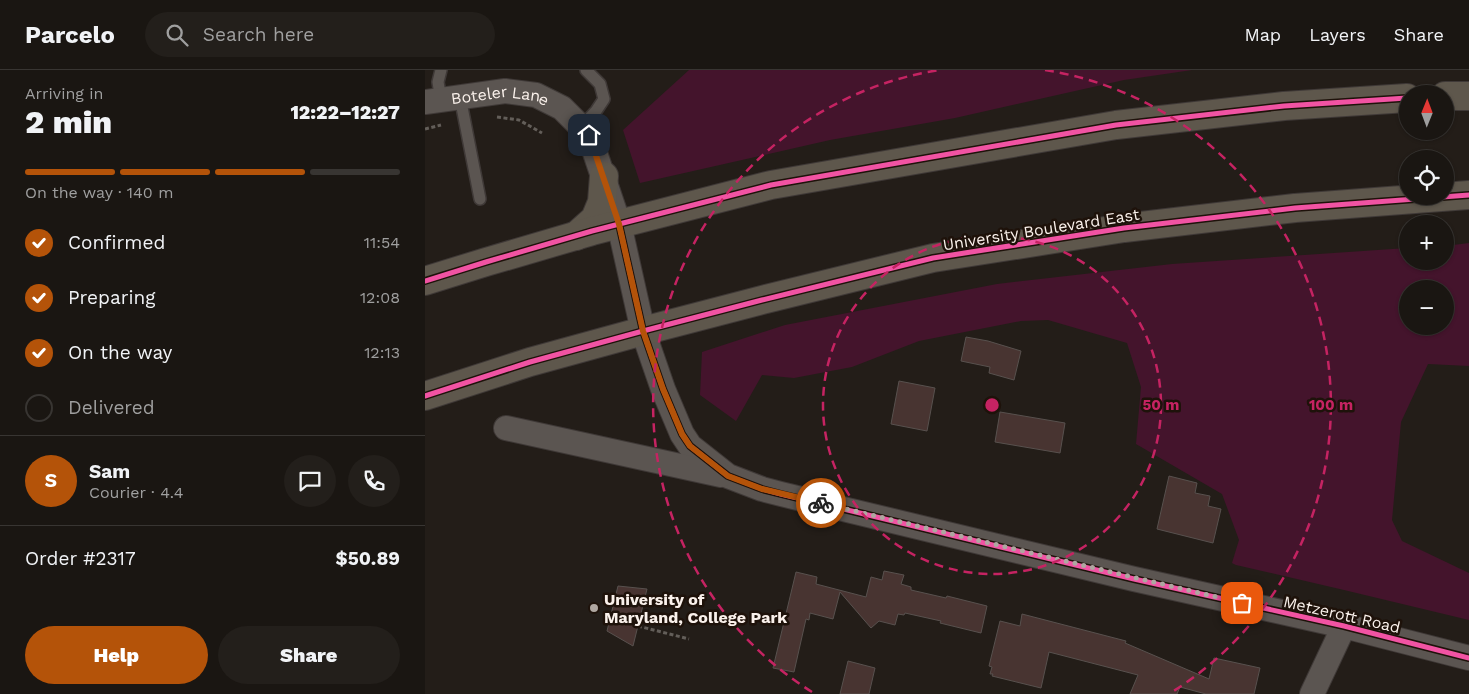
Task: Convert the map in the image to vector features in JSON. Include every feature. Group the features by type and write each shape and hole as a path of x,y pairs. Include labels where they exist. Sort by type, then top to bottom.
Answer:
{"main road":[{"path":"1454,96 1469,96"},
{"path":"425,282 576,236 771,184 1116,125 1284,106 1399,99"},
{"path":"576,236 595,219 602,202 604,176"},
{"name":"University Boulevard East","path":"425,396 529,362 643,331 762,300 943,257 1143,225 1295,208 1469,195"}],"street":[{"name":"Boteler Lane","path":"442,100 505,91 536,95 562,108 589,135 619,224"},
{"name":"Metzerott Road","path":"619,224 643,331 663,389 682,434 690,446 728,476 781,494 1344,626 1469,658"},
{"path":"505,428 728,476"},
{"path":"1312,694 1344,626"}],"lane":[{"path":"441,70 439,82 442,100 465,120 480,199"},
{"path":"581,127 604,99 600,84 586,70"}],"path":[{"path":"425,129 493,116 519,120 542,133"},
{"path":"638,626 689,639"}],"shaded area":[{"path":"689,70 1192,70 1124,80 955,118 830,140 640,183 623,130"},
{"path":"1469,243 1469,366 1428,364 1401,422 1392,520 1402,541 1469,573 1469,620 1232,563 1239,540 1222,494 1136,444 1141,387 1127,343 1048,320 1021,321 919,341 852,367 794,378 762,375 736,421 700,395 702,352 785,325 997,284 1172,264 1399,249 1399,270 1454,270 1454,245"}],"building":[{"path":"966,337 988,341 1021,351 1014,380 989,373 990,367 961,361"},
{"path":"899,381 935,388 927,431 891,424"},
{"path":"1000,412 1065,423 1060,453 995,442"},
{"path":"1169,476 1197,483 1195,493 1210,496 1208,506 1221,509 1213,543 1157,529"},
{"path":"884,571 904,575 901,584 911,587 911,590 946,598 947,596 987,606 981,633 905,613 904,615 898,614 895,625 879,621 871,628 840,592 833,619 810,613 809,620 806,619 794,672 773,668 796,572 817,577 816,584 866,597 871,577 882,580"},
{"path":"618,586 647,589 633,646 607,631"},
{"path":"1022,614 1126,641 1125,643 1209,679 1214,658 1260,668 1254,694 1206,694 1180,687 1177,694 1130,694 1138,675 1049,652 1041,688 992,676 993,674 990,674 992,667 989,666 1000,621 1020,626"},
{"path":"848,661 875,668 869,694 840,694"}],"cycle path":[{"path":"425,281 592,231 771,185 1116,125 1284,106 1399,99"},
{"path":"425,396 530,362 643,331 933,258 1124,228 1295,208 1469,195"},
{"path":"619,224 643,331 663,389 682,434 690,446 728,476 781,494 1134,579 1344,626 1469,658"}],"way so far":[{"path":"821,503 1134,579 1242,603"}],"place":[{"name":"University of Maryland, College Park","path":"594,608"}],"route":[{"path":"589,135 619,224 643,331 675,421 682,434 690,446 728,476 762,489 821,503"}]}
